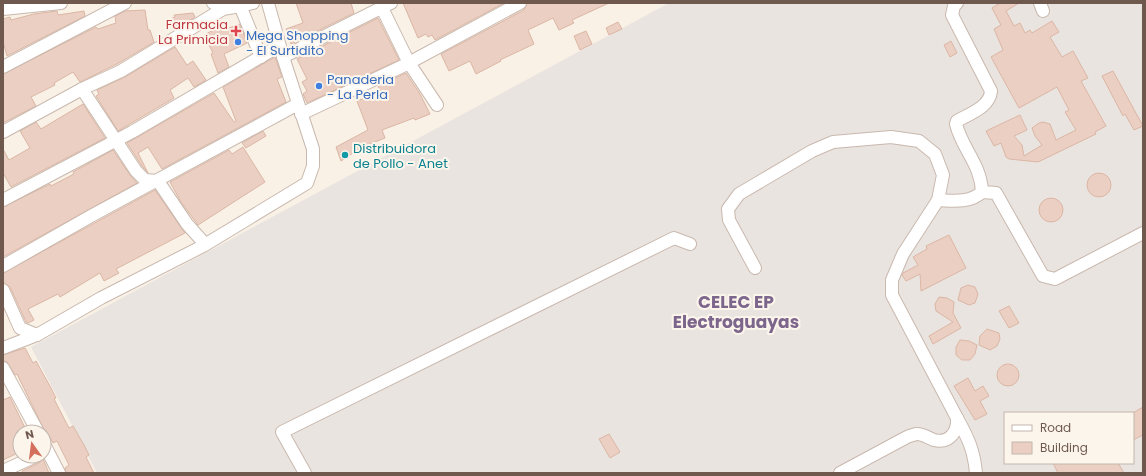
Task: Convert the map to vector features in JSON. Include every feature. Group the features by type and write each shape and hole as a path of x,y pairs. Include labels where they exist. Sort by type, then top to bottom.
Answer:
{"street":[{"path":"3,9 61,3"},
{"path":"3,67 125,3"},
{"path":"212,3 253,3"},
{"path":"3,348 37,335 101,298 205,244 307,183 313,166 313,149 281,51 268,3"},
{"path":"3,266 91,216 158,181 300,109 409,63 520,3"},
{"path":"957,3 954,6 952,15 991,91 991,96 986,103 957,121 956,124 963,143 980,173 982,192"},
{"path":"240,4 261,57"},
{"path":"3,132 82,89 121,71 223,9 240,4"},
{"path":"3,200 115,140 261,57 281,51 386,5 409,63 437,105"},
{"path":"82,89 136,171 145,180 158,181"},
{"path":"755,268 729,220 728,210 739,194 812,151 833,142 891,137 919,141 935,154 943,174 938,200 903,254 892,280 892,295 971,444 975,456 976,473"},
{"path":"158,181 187,224 205,244"},
{"path":"938,200 958,202 976,197 982,192 996,193 1043,276 1048,279 1055,279 1143,233"},
{"path":"305,473 282,432 674,238 690,244"},
{"path":"3,290 20,328 37,335"},
{"path":"3,368 34,424"},
{"path":"840,473 907,437 916,434 936,441 947,439 955,434 958,426 957,418"},
{"path":"52,461 59,473"},
{"path":"3,471 18,464"}],"shaded area":[{"path":"669,3 1143,3 1143,473 97,473 31,347"}],"building":[{"path":"296,3 351,3 354,13 291,44 286,29 303,23"},
{"path":"403,3 504,3 435,40 432,35 428,37 426,34 418,38"},
{"path":"527,3 609,3 572,20 574,23 559,30 553,18 528,30 534,44 500,60 501,61 476,74 470,61 449,71 441,54 524,10"},
{"path":"1000,3 1019,3 1006,11 1014,26 1020,23 1025,33 1030,30 1032,33 1052,21 1059,32 1050,37 1062,57 1073,51 1088,78 1081,81 1106,126 1095,132 1096,134 1038,162 1009,159 1006,157 1001,143 994,146 986,131 1020,115 1027,130 1014,136 1022,145 1024,156 1042,145 1035,136 1032,128 1039,123 1043,122 1050,124 1056,140 1076,130 1065,112 1069,110 1057,87 1019,108 991,57 1003,50 994,29 1001,25 992,8"},
{"path":"145,10 148,30 150,30 154,42 117,64 80,82 73,72 54,83 55,85 31,97 36,106 3,123 3,74 96,27 98,29 116,23 115,16 125,11"},
{"path":"57,11 58,15 84,11 85,16 7,56 3,42 3,19 10,17 11,20 34,14"},
{"path":"193,13 195,17 174,30 170,19 175,17 174,15"},
{"path":"378,18 399,60 307,103 303,94 307,91 302,82 307,79 297,59"},
{"path":"618,22 622,29 609,35 606,28"},
{"path":"240,24 247,43 224,54 229,67 218,73 211,54 213,53 204,35 219,27 221,31"},
{"path":"586,31 592,44 580,50 574,36"},
{"path":"951,41 957,53 950,57 944,45"},
{"path":"175,47 187,65 193,61 206,80 194,87 188,78 170,90 174,98 118,131 96,96 99,94 97,90 125,77"},
{"path":"275,57 282,77 277,79 286,102 162,169 148,147 138,153 148,173 127,143 214,93 234,122 236,121 223,87"},
{"path":"1113,71 1143,126 1134,130 1125,114 1123,116 1102,76"},
{"path":"406,73 420,94 430,114 415,120 414,118 382,130 385,138 362,147 341,161 336,147 368,130 357,101 381,92 378,86"},
{"path":"83,104 105,138 11,187 3,173 3,149 9,160 30,148 20,131 36,122 41,129"},
{"path":"263,131 266,136 246,148 242,143"},
{"path":"243,147 265,182 198,225 181,202 170,182 229,150 232,154"},
{"path":"113,150 137,183 3,257 3,207 50,184 51,186"},
{"path":"1099,173 1104,174 1110,180 1110,190 1104,196 1099,197 1094,196 1088,190 1087,185 1088,180 1094,174"},
{"path":"155,190 185,233 116,269 119,273 104,281 100,273 60,297 58,294 28,309 34,320 28,323 26,322 10,287 3,282 3,273"},
{"path":"1051,198 1060,201 1063,210 1060,219 1051,222 1042,219 1039,210 1042,201"},
{"path":"949,235 966,268 921,291 920,274 906,281 902,275 903,273 918,265 913,257 927,249 926,246"},
{"path":"968,285 975,287 978,294 975,303 969,305 958,300 961,288"},
{"path":"939,297 947,298 954,302 953,313 961,328 933,344 929,336 953,322 936,311 935,304"},
{"path":"1009,306 1019,323 1009,328 999,311"},
{"path":"987,329 999,333 1000,339 997,346 990,350 979,345 980,336"},
{"path":"960,340 969,341 977,345 975,354 970,360 962,360 956,355 956,347"},
{"path":"25,348 33,363 36,361 56,398 54,399 69,428 73,426 84,445 89,455 86,457 94,473 66,473 65,468 69,465 57,441 53,443 52,441 52,424 41,424 17,374 15,375 7,362 3,361 3,355"},
{"path":"1008,364 1016,367 1019,375 1016,383 1008,386 1000,383 997,375 1000,367"},
{"path":"968,378 975,391 983,386 989,396 980,401 987,414 975,420 954,386"},
{"path":"10,397 23,424 12,424 12,456 3,460 3,400"},
{"path":"1143,407 1143,435 1134,440 1134,412"},
{"path":"609,434 620,452 610,458 599,439"},
{"path":"37,464 45,464 49,473 23,473 22,471"},
{"path":"1054,464 1119,464 1124,473 1058,473"}],"place":[{"name":"Farmacia La Primicia","path":"236,31"},
{"name":"Mega Shopping - El Surtidito","path":"238,42"},
{"name":"Panaderia - La Perla","path":"319,86"},
{"name":"Distribuidora de Pollo - Anet","path":"345,155"}],"district":[{"name":"CELEC EP Electroguayas","path":"736,312"}]}
